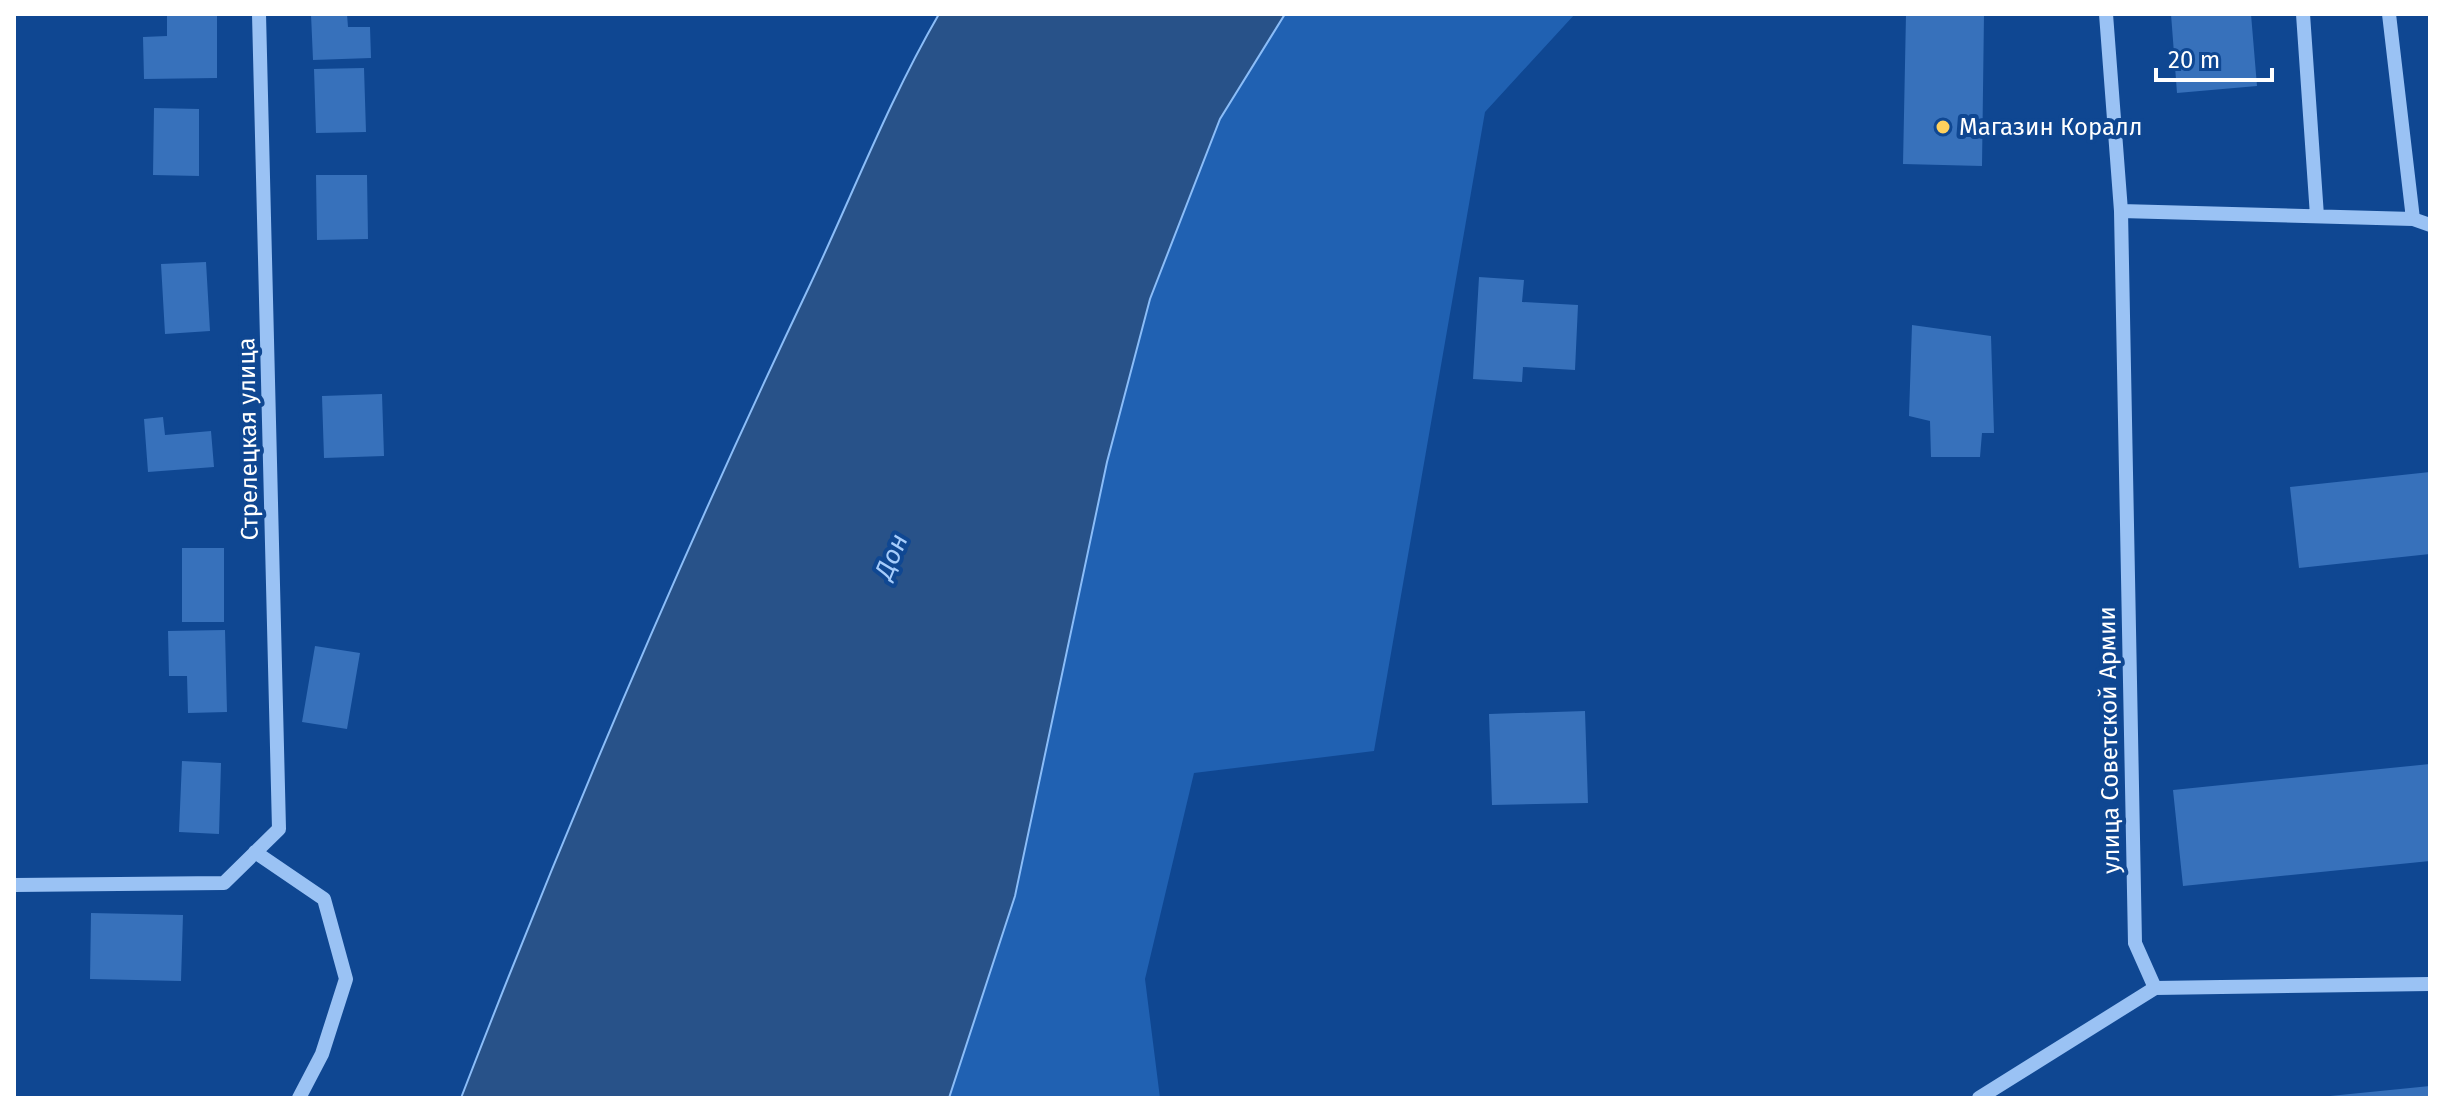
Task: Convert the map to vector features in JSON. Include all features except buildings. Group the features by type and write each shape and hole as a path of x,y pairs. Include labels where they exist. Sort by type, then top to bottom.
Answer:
{"street":[{"name":"Стрелецкая улица","path":"14,885 224,883 279,829 259,14"},
{"name":"улица Советской Армии","path":"2106,14 2121,211 2135,943 2155,988"},
{"path":"2303,14 2317,216"},
{"path":"2389,14 2413,219"},
{"path":"2121,211 2413,219 2430,225"},
{"path":"255,852 324,899 346,979 322,1054 299,1098"},
{"path":"1979,1098 2155,988 2430,984"}],"shaded area":[{"path":"1285,14 1575,14 1485,112 1374,751 1194,773 1145,979 1160,1098 949,1098 1015,896 1107,462 1150,299 1220,119"}],"water":[{"name":"Дон","path":"939,14 1285,14 1220,119 1150,299 1107,462 1015,896 949,1098 461,1098 584,791 671,588 887,114"}],"place":[{"name":"Магазин Коралл","path":"1943,127"}]}
